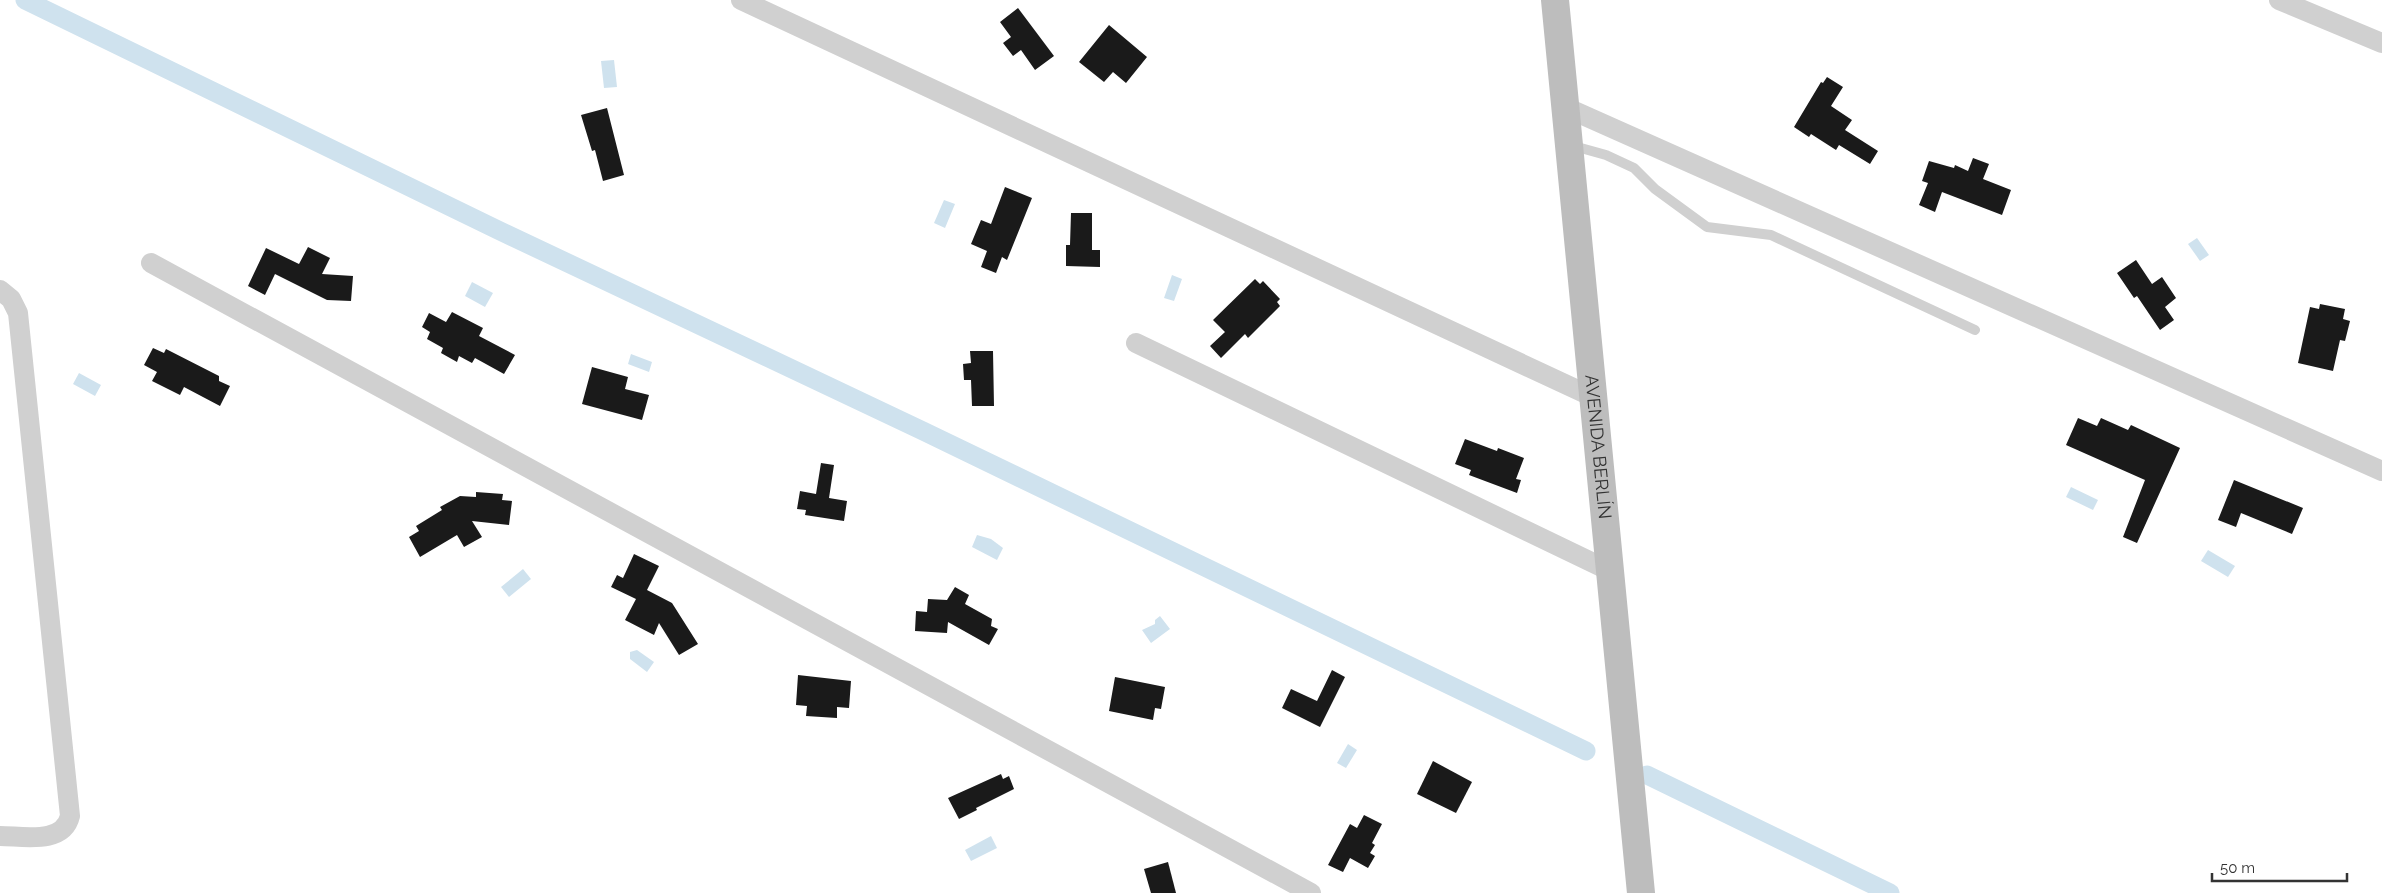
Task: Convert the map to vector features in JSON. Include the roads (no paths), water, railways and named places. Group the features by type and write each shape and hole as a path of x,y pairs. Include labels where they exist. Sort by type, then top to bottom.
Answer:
{"street":[{"path":"741,0 1595,398"},
{"name":"AVENIDA BERLÍN","path":"1555,0 1595,398 1641,893"},
{"path":"2279,0 2382,43"},
{"path":"1565,107 2382,471"},
{"path":"150,263 1310,893"},
{"path":"0,290 11,299 18,313 70,816 65,828 53,836 0,836"},
{"path":"1136,343 1610,571"}],"lane":[{"path":"1569,144 1606,155 1634,168 1655,189 1707,227 1771,235 1975,330"}],"water":[{"path":"614,60 617,87 604,88 601,61"},
{"path":"944,200 955,204 945,228 934,223"},
{"path":"2197,238 2209,255 2200,261 2188,244"},
{"path":"1172,275 1182,279 1174,301 1164,298"},
{"path":"472,282 493,293 485,307 465,296"},
{"path":"631,354 652,362 649,372 628,364"},
{"path":"79,373 101,385 95,396 73,384"},
{"path":"2071,487 2098,500 2093,510 2066,497"},
{"path":"977,535 991,539 1003,548 997,560 972,547"},
{"path":"2208,550 2235,566 2228,577 2201,561"},
{"path":"523,569 531,579 509,597 501,587"},
{"path":"1160,616 1170,629 1151,643 1142,630 1155,624 1155,620"},
{"path":"637,650 654,662 647,672 630,659 630,652"},
{"path":"1348,744 1357,750 1346,768 1337,763"},
{"path":"991,836 997,848 971,861 965,850"}],"waterway":[{"path":"25,0 498,230 923,431 1586,751"},
{"path":"1647,775 1890,893"}]}
